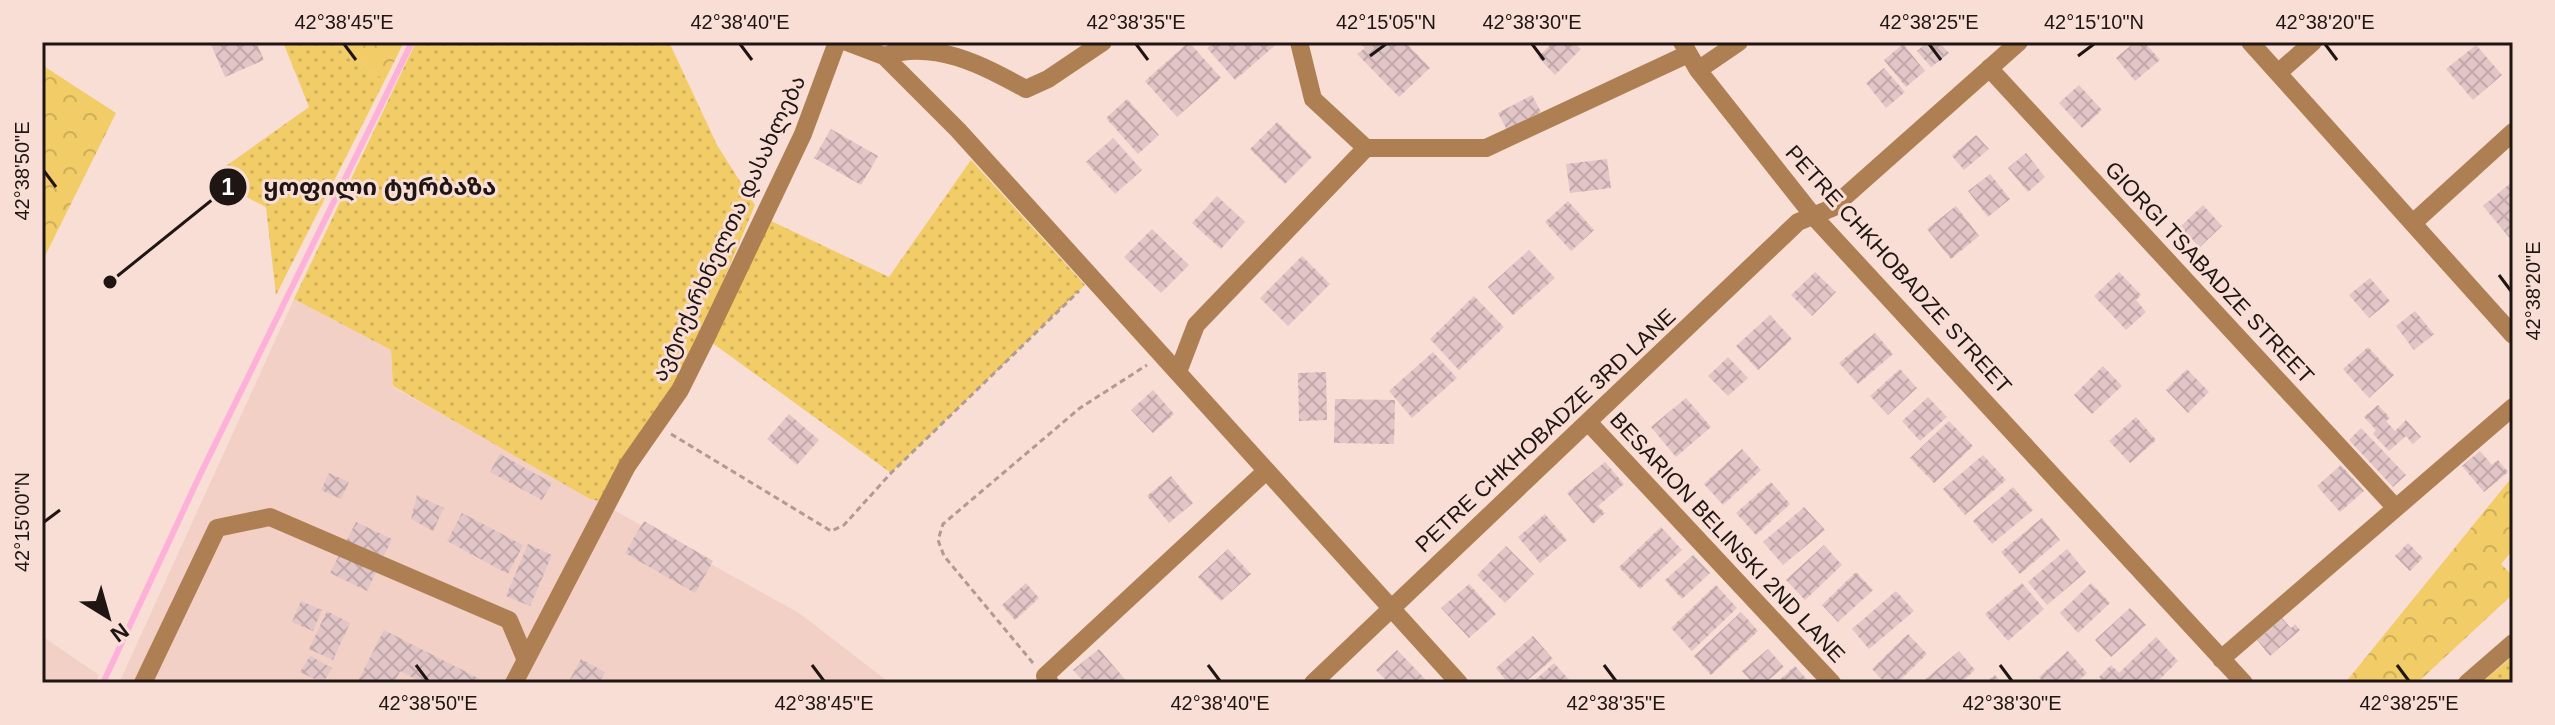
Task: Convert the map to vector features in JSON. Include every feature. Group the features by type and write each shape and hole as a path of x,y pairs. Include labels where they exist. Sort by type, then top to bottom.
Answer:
{"street":[{"name":"ავტოქარხნელთა დასახლება","path":"514,683 627,466 680,390 803,134 837,42"},
{"path":"847,42 884,56 980,154 1389,610 1459,683"},
{"path":"884,56 903,50 928,50 979,64 1026,89 1048,79 1103,42"},
{"path":"1299,42 1313,99 1366,148 1486,148 1689,55 1739,42"},
{"name":"PETRE CHKHOBADZE 3RD LANE","path":"1313,683 1798,222 1815,218 1832,208 2019,42"},
{"path":"2250,42 2513,335"},
{"path":"2278,73 2313,42"},
{"name":"PETRE CHKHOBADZE STREET","path":"1689,55 1815,218 2244,683"},
{"name":"GIORGI TSABADZE STREET","path":"1989,68 2396,508"},
{"path":"2413,223 2513,132"},
{"path":"1178,372 1196,325 1366,148"},
{"path":"2221,659 2513,407"},
{"name":"BESARION BELINSKI 2ND LANE","path":"1589,423 1832,683"},
{"path":"1048,680 1265,472"},
{"path":"143,683 217,528 270,517 509,620 525,658"},
{"path":"2467,683 2513,643"}],"path":[{"path":"656,425 831,531 844,525 891,473 1091,280"},
{"path":"1048,680 944,556 938,540 943,524 1080,408 1161,357"}],"shaded area":[{"path":"294,299 391,350 393,387 799,613 890,683 119,683"},
{"path":"42,636 99,675 96,683 42,683"}],"green space":[{"path":"283,42 332,42 385,80 276,295 266,207 209,178 309,107"},
{"path":"332,42 404,42 385,80"},
{"path":"416,42 669,42 717,145 755,205 700,337 608,503 590,499 393,386 391,350 294,299"},
{"path":"42,65 116,113 42,262"},
{"path":"971,160 1085,285 891,473 711,342 769,220 889,277"},
{"path":"2513,476 2513,550 2501,564 2513,576 2513,594 2417,683 2345,683"},
{"path":"2513,656 2513,683 2481,683"}],"building":[{"path":"210,42 256,42 264,60 225,77"},
{"path":"1189,42 1221,78 1177,117 1145,81"},
{"path":"1214,42 1279,42 1235,80 1207,48"},
{"path":"1359,42 1405,42 1430,68 1399,97 1357,54 1365,48"},
{"path":"1553,42 1574,42 1581,49 1555,75 1538,57"},
{"path":"1928,42 1939,42 1949,53 1931,67 1917,51"},
{"path":"2135,42 2144,42 2160,60 2135,81 2116,58"},
{"path":"1903,44 1925,71 1906,87 1884,60"},
{"path":"2476,45 2502,75 2473,100 2446,69"},
{"path":"1884,68 1905,92 1886,108 1866,83"},
{"path":"2079,85 2102,110 2082,128 2059,103"},
{"path":"1532,95 1541,112 1507,130 1498,113"},
{"path":"1127,99 1159,135 1138,154 1106,118"},
{"path":"1277,122 1312,157 1285,184 1250,149"},
{"path":"831,129 878,156 861,185 814,158"},
{"path":"1976,135 1989,149 1964,170 1952,156"},
{"path":"1113,138 1142,170 1115,194 1086,162"},
{"path":"2026,153 2045,177 2028,192 2008,168"},
{"path":"1607,159 1611,188 1570,193 1566,164"},
{"path":"1990,174 2010,199 1988,217 1968,191"},
{"path":"2513,181 2513,242 2483,206"},
{"path":"1217,196 1245,222 1221,249 1192,223"},
{"path":"1568,201 1594,230 1571,251 1545,222"},
{"path":"2203,205 2222,226 2200,247 2180,227"},
{"path":"1956,206 1979,236 1951,259 1927,229"},
{"path":"1152,229 1189,265 1161,293 1124,257"},
{"path":"1529,250 1555,278 1513,315 1488,287"},
{"path":"1302,256 1330,284 1288,326 1260,298"},
{"path":"1815,272 1836,292 1812,316 1791,295"},
{"path":"2119,272 2141,295 2136,300 2146,312 2126,330 2094,296"},
{"path":"2370,278 2390,301 2369,318 2349,295"},
{"path":"1474,296 1504,327 1459,370 1430,339"},
{"path":"2415,311 2434,334 2414,350 2396,326"},
{"path":"1770,315 1792,339 1758,370 1736,346"},
{"path":"1875,333 1893,354 1858,384 1839,363"},
{"path":"2368,347 2394,375 2369,398 2343,369"},
{"path":"1433,352 1457,378 1412,418 1389,391"},
{"path":"1728,357 1748,378 1728,396 1708,376"},
{"path":"2103,366 2122,386 2092,414 2074,395"},
{"path":"1900,369 1917,388 1888,415 1870,396"},
{"path":"2187,369 2209,392 2188,413 2166,390"},
{"path":"1326,372 1327,420 1299,421 1298,373"},
{"path":"1153,390 1174,414 1153,433 1131,410"},
{"path":"1928,397 1947,417 1920,441 1902,421"},
{"path":"1686,398 1711,427 1676,457 1651,427"},
{"path":"1335,399 1395,400 1394,444 1334,443"},
{"path":"2378,405 2390,418 2386,421 2395,431 2406,420 2421,437 2413,444 2406,436 2389,451 2373,434 2376,430 2364,417"},
{"path":"789,414 819,440 797,465 767,439"},
{"path":"2136,417 2156,440 2130,463 2109,441"},
{"path":"1949,421 1973,446 1934,483 1910,458"},
{"path":"2361,428 2406,475 2393,487 2349,440"},
{"path":"1742,449 1761,470 1723,505 1704,484"},
{"path":"2480,451 2492,465 2498,460 2508,472 2484,492 2462,466"},
{"path":"500,454 552,483 542,500 490,472"},
{"path":"1983,455 2006,480 1965,515 1943,489"},
{"path":"1605,462 1624,484 1598,506 1605,513 1593,524 1567,493"},
{"path":"2341,465 2364,491 2340,512 2317,486"},
{"path":"329,473 349,482 341,499 321,490"},
{"path":"1171,476 1193,503 1169,523 1147,496"},
{"path":"1771,482 1790,504 1756,535 1736,513"},
{"path":"2013,487 2033,510 1992,544 1973,521"},
{"path":"417,495 444,508 433,531 411,519"},
{"path":"1804,507 1825,530 1783,565 1763,542"},
{"path":"462,513 523,545 508,574 447,541"},
{"path":"1545,514 1567,540 1540,563 1518,537"},
{"path":"2042,518 2060,540 2020,574 2001,552"},
{"path":"644,521 713,561 695,593 625,553"},
{"path":"356,522 392,539 367,591 330,573"},
{"path":"1661,527 1682,550 1640,589 1619,567"},
{"path":"2408,543 2423,558 2410,571 2395,556"},
{"path":"528,544 552,555 530,606 506,596"},
{"path":"1824,545 1842,565 1805,600 1786,580"},
{"path":"1506,546 1534,574 1505,603 1477,575"},
{"path":"1228,549 1251,574 1221,601 1198,577"},
{"path":"2067,549 2086,572 2047,605 2028,582"},
{"path":"1693,555 1710,573 1682,599 1665,580"},
{"path":"1856,572 1873,590 1838,622 1822,605"},
{"path":"1026,583 1039,598 1015,620 1002,605"},
{"path":"2022,583 2044,609 2008,641 1985,614"},
{"path":"2091,583 2110,603 2078,633 2060,613"},
{"path":"1469,584 1496,614 1469,638 1441,608"},
{"path":"1716,585 1737,608 1692,651 1671,628"},
{"path":"1896,591 1914,611 1869,649 1852,629"},
{"path":"301,601 322,610 313,631 292,622"},
{"path":"2130,608 2146,625 2111,657 2095,640"},
{"path":"327,611 350,623 333,660 309,649"},
{"path":"1741,612 1758,631 1711,675 1694,656"},
{"path":"2282,618 2291,628 2295,624 2300,630 2270,656 2257,640"},
{"path":"384,630 488,683 423,683 400,671 394,683 357,683"},
{"path":"1908,634 1927,654 1897,683 1885,683 1872,669"},
{"path":"1533,636 1553,659 1524,683 1508,683 1496,668"},
{"path":"2156,637 2178,661 2156,683 2134,683 2131,679 2127,683 2104,683 2099,677 2111,665 2119,673"},
{"path":"1099,649 1128,683 1085,683 1073,670"},
{"path":"1768,649 1784,667 1765,683 1753,683 1742,671"},
{"path":"1397,650 1429,683 1389,683 1376,670"},
{"path":"1959,651 1975,670 1960,683 1921,683"},
{"path":"2068,651 2087,673 2076,683 2045,683 2039,677"},
{"path":"310,656 332,668 323,683 300,672"},
{"path":"581,659 605,672 599,683 568,683"},
{"path":"1554,663 1572,683 1532,683"},
{"path":"1795,666 1810,683 1776,683"},
{"path":"1995,675 2002,683 1985,683"}],"waterway":[{"path":"103,683 199,477 412,42"}],"place":[{"name":"ყოფილი ტურბაზა","path":"110,282"}]}
